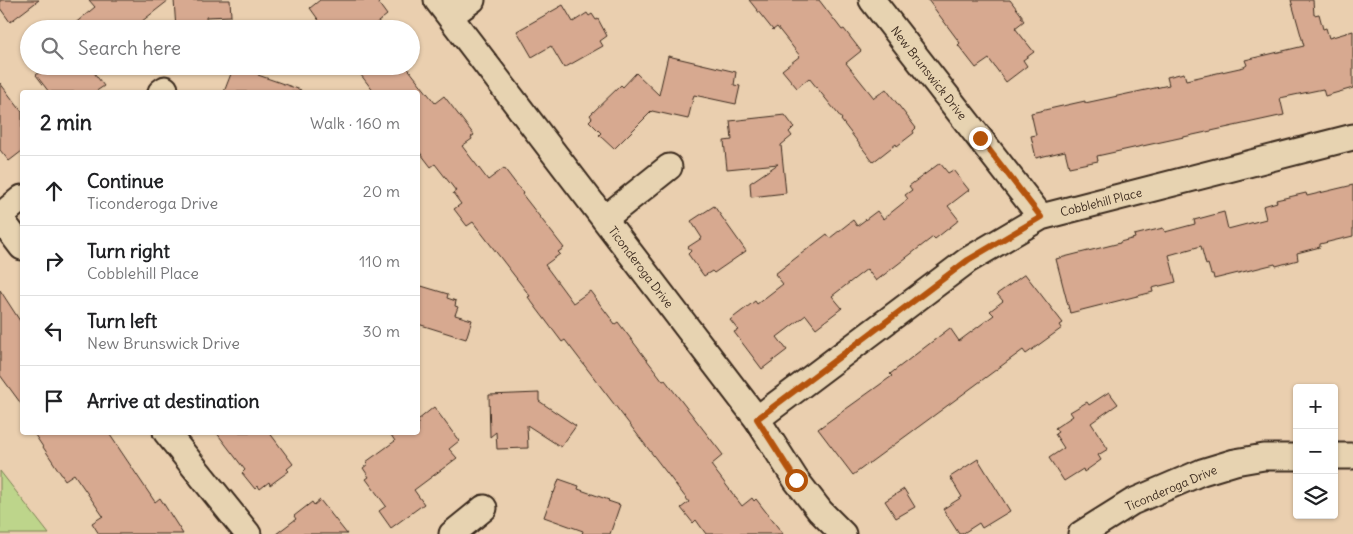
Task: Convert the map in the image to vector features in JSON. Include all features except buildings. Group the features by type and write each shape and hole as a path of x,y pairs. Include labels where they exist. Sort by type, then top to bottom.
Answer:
{"street":[{"path":"443,8 472,0"},
{"name":"New Brunswick Drive","path":"872,0 1041,217"},
{"name":"Ticonderoga Drive","path":"443,8 757,419 796,480 820,511 844,534"},
{"name":"Cobblehill Place","path":"757,419 968,260 1041,217 1353,137"},
{"path":"604,219 669,167"},
{"path":"20,200 0,217 20,244"},
{"path":"168,435 248,534"},
{"path":"1338,456 1353,456"},
{"name":"Ticonderoga Drive","path":"1080,534 1132,502 1202,472 1236,462 1264,457 1293,457"},
{"path":"452,534 484,508"}],"green space":[{"path":"0,471 49,534 0,534"}],"route":[{"path":"796,480 757,419 968,260 1041,217 980,138"}]}
